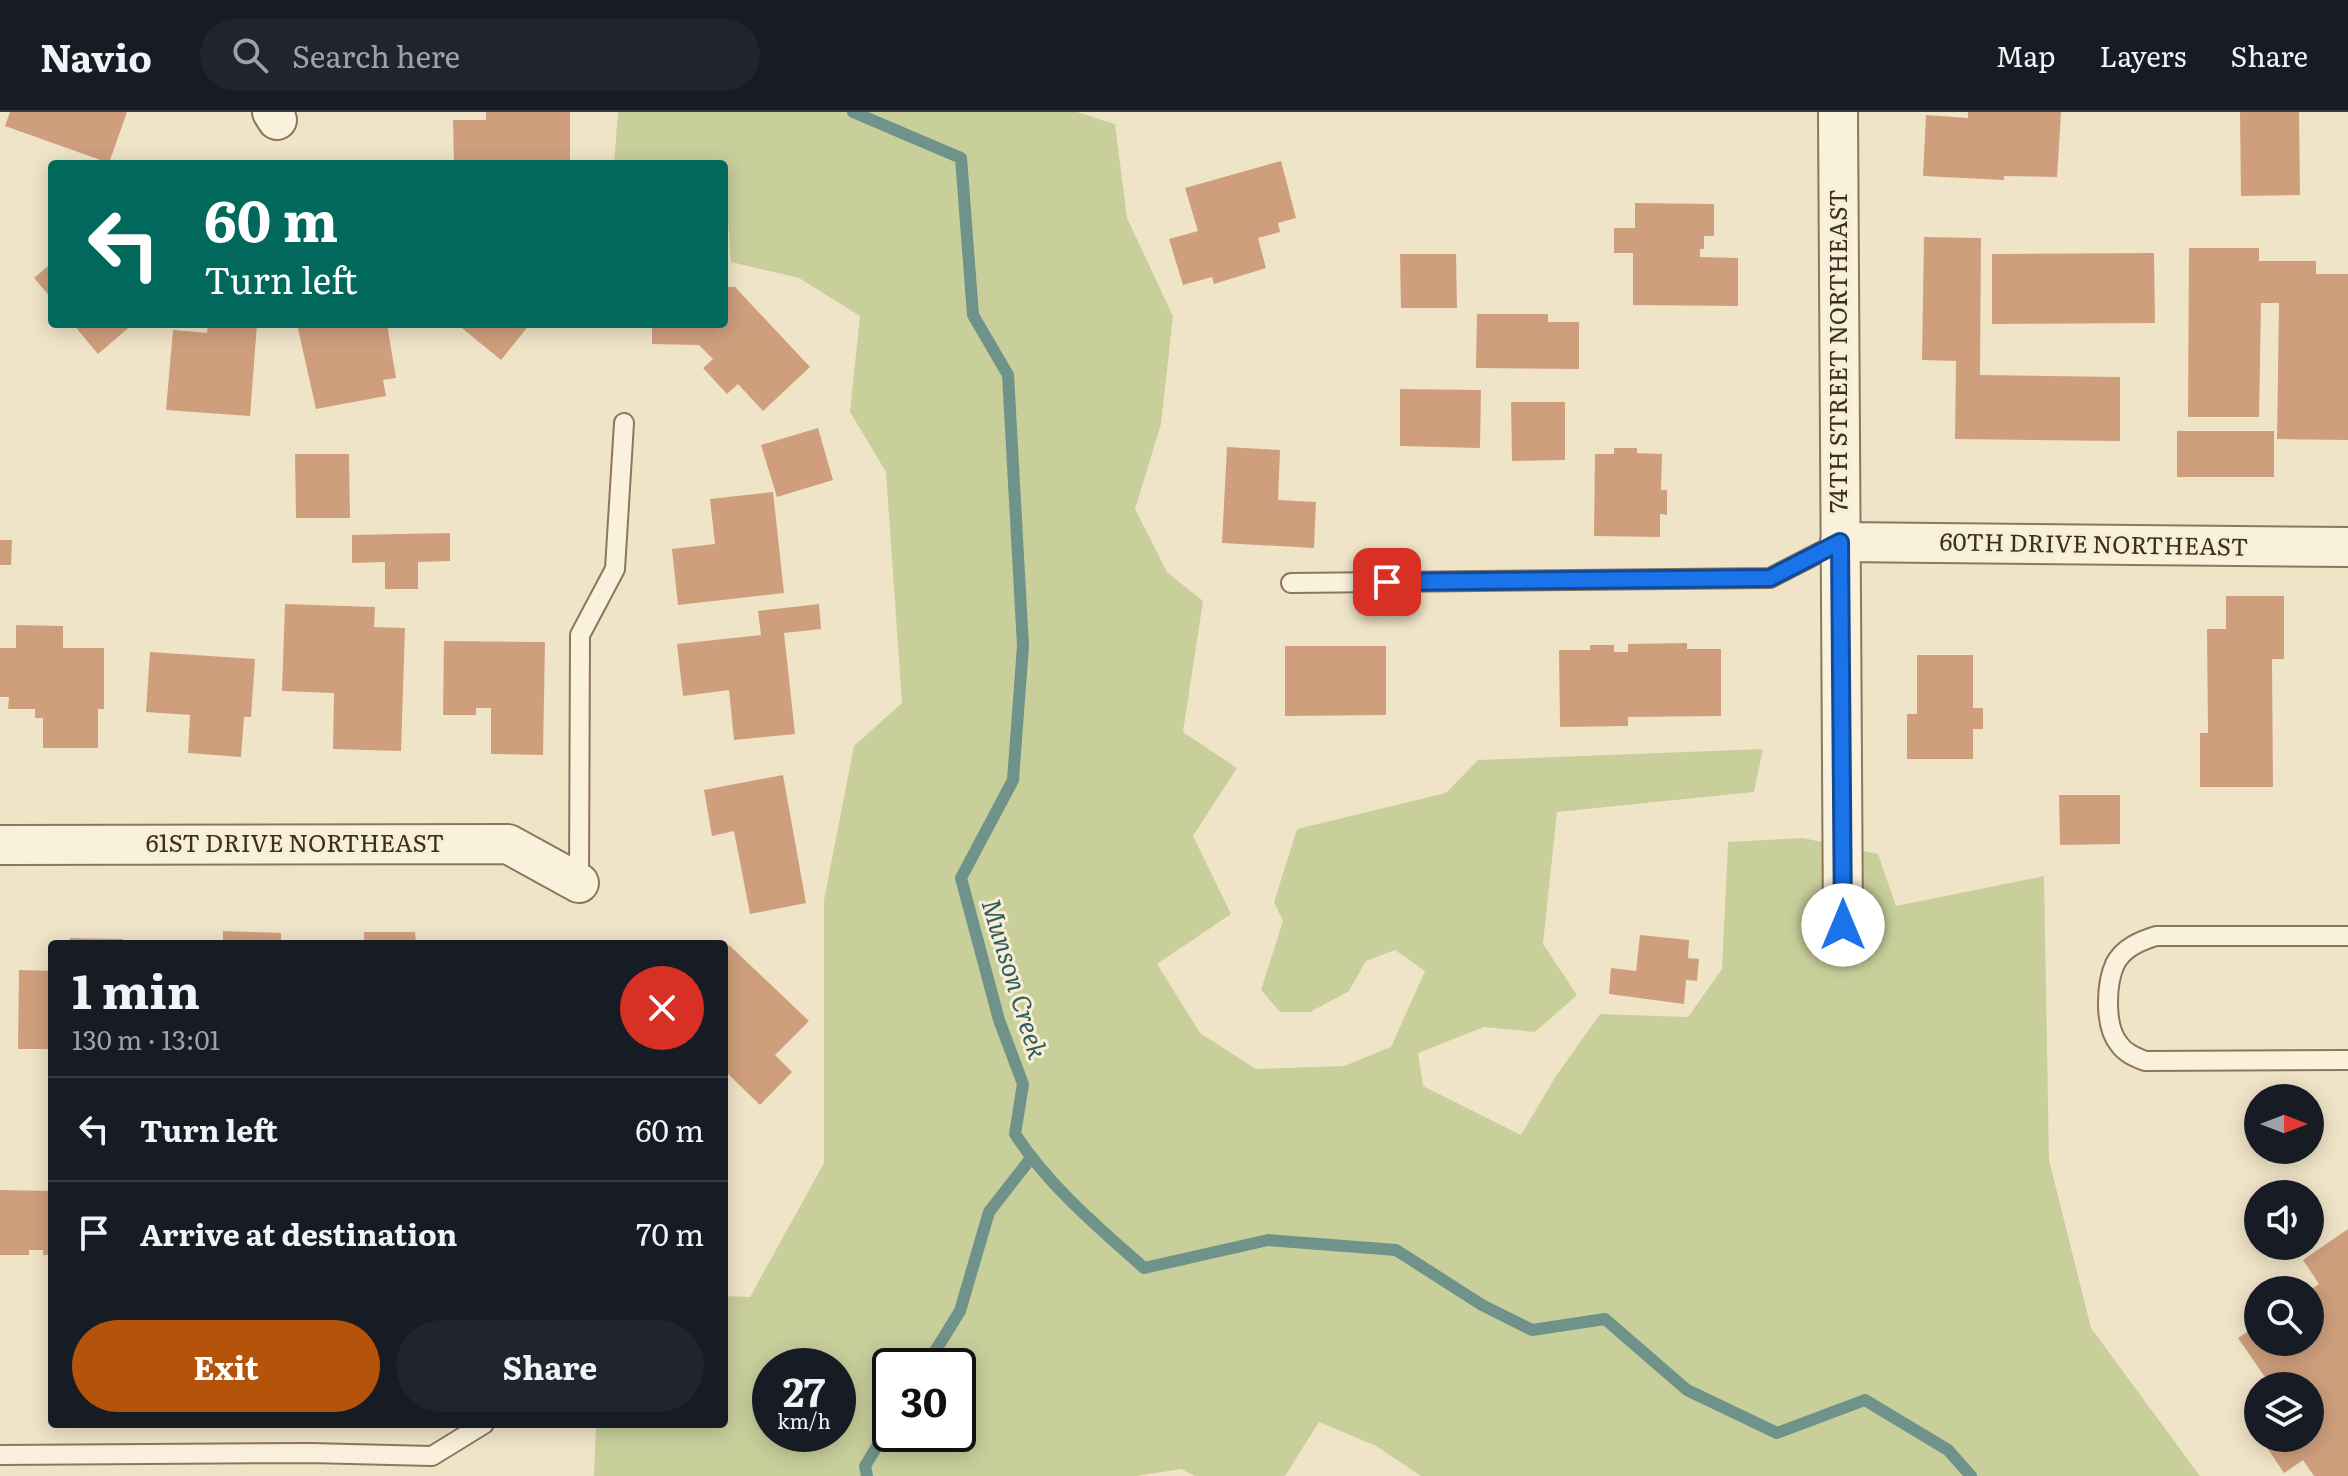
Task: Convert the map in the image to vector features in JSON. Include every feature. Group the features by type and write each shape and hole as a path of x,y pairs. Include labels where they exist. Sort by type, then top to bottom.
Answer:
{"street":[{"name":"74TH STREET NORTHEAST","path":"1838,112 1843,925"},
{"name":"60TH DRIVE NORTHEAST","path":"1840,542 2348,547"},
{"name":"61ST DRIVE NORTHEAST","path":"0,845 508,844 579,883"}],"lane":[{"path":"579,883 580,635 615,569 624,423"},
{"path":"1291,583 1770,578 1840,542"},
{"path":"2348,936 2156,936 2133,945 2115,965 2109,1000 2117,1043 2145,1061 2348,1060"},
{"path":"0,1455 310,1453 432,1456 478,1428"}],"green space":[{"path":"618,112 1077,112 1115,124 1127,218 1173,316 1161,424 1135,509 1167,572 1203,601 1183,732 1237,768 1193,836 1231,914 1157,964 1200,1033 1256,1069 1344,1066 1391,1047 1425,971 1395,950 1366,961 1349,991 1310,1012 1280,1012 1261,990 1283,921 1274,902 1297,829 1446,793 1478,760 1763,749 1754,792 1557,812 1543,944 1577,995 1535,1032 1484,1027 1418,1053 1423,1086 1521,1135 1556,1076 1600,1014 1688,1017 1722,969 1728,842 1803,838 1878,854 1896,906 2044,876 2049,1160 2091,1328 2200,1476 1421,1476 1376,1446 1319,1422 1285,1476 1195,1476 1181,1469 1137,1476 594,1476 596,1428 728,1428 728,1296 750,1297 824,1163 824,900 854,746 902,703 886,472 850,412 860,316 799,278 731,262 728,160 614,160"}],"building":[{"path":"10,112 127,112 110,160 101,160 5,126"},
{"path":"486,112 570,112 570,160 454,160 453,120 486,120"},
{"path":"1968,112 2061,112 2057,177 2004,176 2004,180 1923,176 1926,115 1968,118"},
{"path":"2240,112 2299,112 2300,195 2241,196"},
{"path":"1281,161 1296,218 1278,223 1280,232 1258,238 1266,268 1214,284 1212,277 1183,285 1169,239 1198,231 1185,188"},
{"path":"1635,203 1714,204 1714,236 1704,236 1704,249 1700,249 1700,257 1738,258 1738,306 1633,305 1633,253 1614,253 1614,228 1635,228"},
{"path":"1924,237 1981,238 1980,375 2120,377 2120,441 1955,439 1956,361 1922,360"},
{"path":"2189,248 2259,248 2259,261 2316,261 2316,274 2348,274 2348,440 2277,439 2279,303 2261,303 2259,417 2188,417"},
{"path":"2154,253 2155,323 1992,324 1992,254"},
{"path":"1400,254 1456,254 1457,308 1401,308"},
{"path":"48,266 48,294 34,278"},
{"path":"728,287 735,287 810,367 763,411 738,384 727,394 703,368 713,359 699,345 652,344 652,328 728,328"},
{"path":"1477,314 1548,314 1548,322 1579,322 1579,369 1476,368"},
{"path":"76,328 128,328 98,354"},
{"path":"208,328 257,328 250,416 166,410 173,330 207,333"},
{"path":"298,328 388,328 396,378 383,380 386,396 316,409"},
{"path":"462,328 527,328 501,360"},
{"path":"1400,389 1481,390 1480,448 1400,446"},
{"path":"1511,402 1565,402 1565,460 1512,461"},
{"path":"818,428 833,480 777,497 761,445"},
{"path":"2177,431 2274,431 2274,477 2177,477"},
{"path":"1227,447 1280,450 1278,500 1316,502 1314,548 1222,543"},
{"path":"1614,448 1637,448 1637,453 1662,454 1661,490 1667,490 1667,515 1660,514 1660,537 1594,536 1595,454 1614,454"},
{"path":"295,454 349,454 350,518 296,518"},
{"path":"773,492 784,593 678,605 672,549 715,544 710,499"},
{"path":"450,533 450,561 418,562 418,589 385,589 385,562 352,563 352,535"},
{"path":"0,540 12,540 11,565 0,565"},
{"path":"2226,596 2284,596 2284,659 2272,659 2273,787 2200,787 2200,733 2208,733 2207,629 2226,629"},
{"path":"285,604 375,607 374,627 405,628 401,751 333,749 334,693 282,691"},
{"path":"819,604 821,629 784,633 795,734 734,740 729,690 683,696 677,644 761,635 758,611"},
{"path":"16,625 63,626 63,648 104,648 104,709 98,709 98,748 43,748 43,718 35,718 35,709 8,709 9,697 0,697 0,648 16,648"},
{"path":"444,641 545,642 543,755 491,754 491,708 476,708 476,715 443,715"},
{"path":"1687,643 1687,649 1721,649 1721,716 1628,717 1628,726 1560,727 1559,650 1590,650 1590,645 1614,645 1614,652 1628,652 1628,644"},
{"path":"1285,646 1386,646 1386,715 1285,716"},
{"path":"150,652 255,659 251,717 244,717 241,757 188,753 190,715 146,712"},
{"path":"1917,655 1973,655 1973,708 1983,708 1983,729 1973,729 1973,759 1907,759 1907,714 1917,714"},
{"path":"783,775 806,903 750,914 734,831 712,836 704,790"},
{"path":"2059,795 2120,795 2120,844 2060,845"},
{"path":"223,931 281,933 281,940 223,940"},
{"path":"364,932 415,932 416,940 364,940"},
{"path":"1640,935 1689,940 1688,958 1699,959 1697,981 1686,980 1684,1004 1609,994 1611,968 1636,971"},
{"path":"70,938 123,939 123,940"},
{"path":"728,946 809,1021 775,1055 792,1072 760,1105 728,1074"},
{"path":"19,970 48,971 48,1049 18,1049"},
{"path":"0,1190 48,1191 48,1255 43,1255 43,1250 29,1250 29,1255 0,1255"},
{"path":"2348,1229 2348,1476 2314,1476 2303,1460 2284,1473 2270,1452 2324,1452 2324,1372 2261,1372 2250,1356 2324,1356 2324,1276 2314,1276 2303,1260 2324,1260 2324,1246"}],"waterway":[{"name":"Munson Creek","path":"853,112 961,158 973,315 1008,375 1023,646 1013,780 961,878 999,1020 1023,1084 1015,1134 1028,1153 1075,1205 1144,1268 1268,1240 1396,1250 1482,1305 1532,1330 1605,1319 1687,1390 1777,1433 1865,1400 1948,1450 1971,1476"},
{"path":"937,1348 960,1311 989,1212 1031,1158"},
{"path":"867,1476 865,1466 874,1452"}],"route":[{"path":"1387,582 1770,578 1840,542 1843,925"}]}
